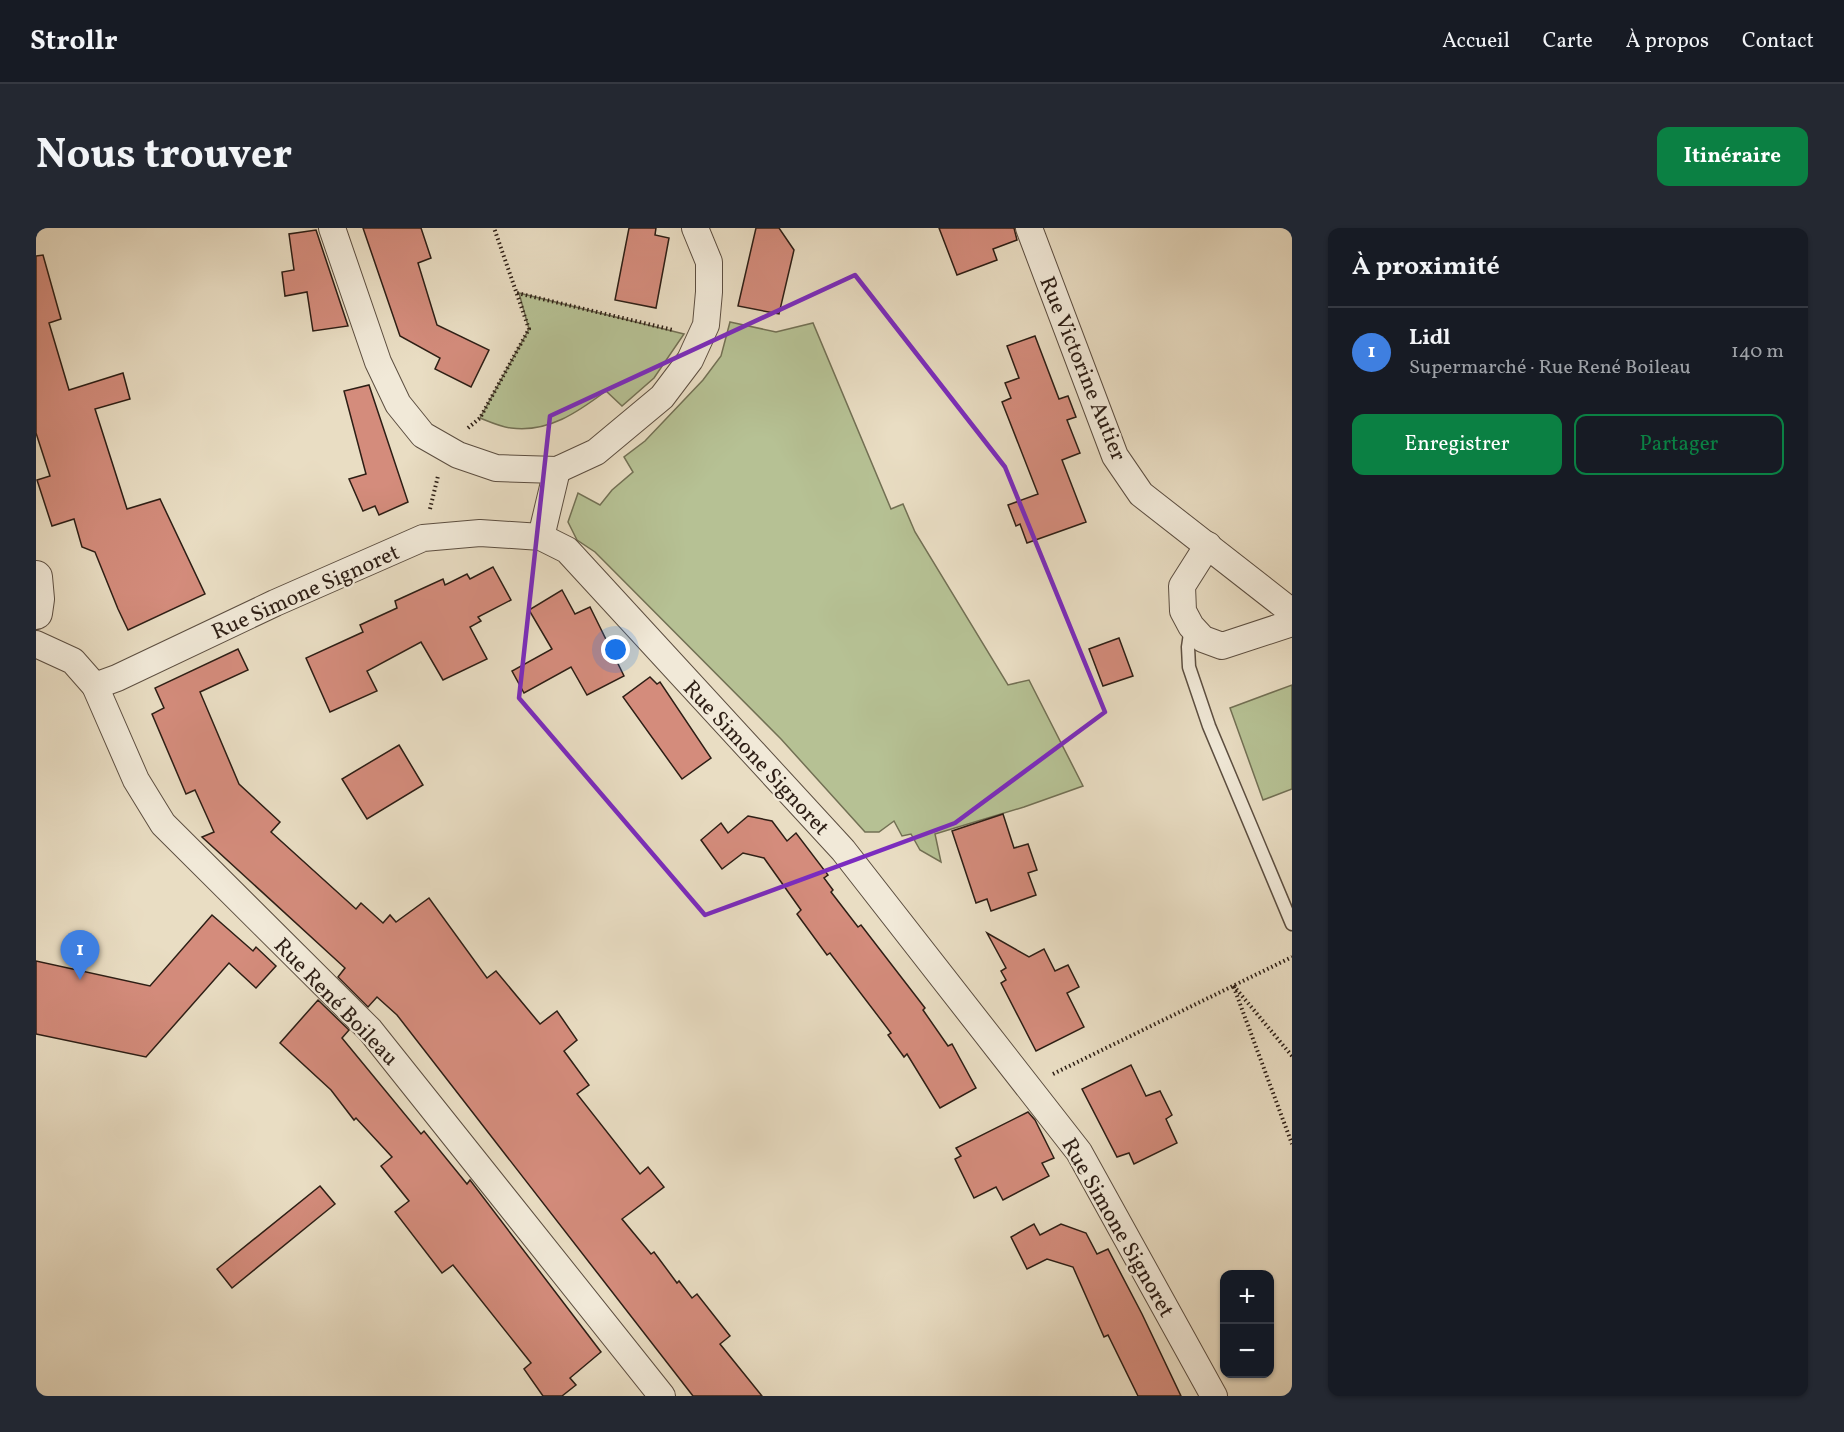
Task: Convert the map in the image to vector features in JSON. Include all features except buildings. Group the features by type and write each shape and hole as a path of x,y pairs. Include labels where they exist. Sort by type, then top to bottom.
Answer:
{"street":[{"path":"332,228 378,362 398,404 423,435 458,455 496,468 557,470 596,452 662,397 690,360 706,325 709,262 695,228"},
{"name":"Rue Victorine Autier","path":"1029,228 1115,456 1142,494 1292,612"},
{"path":"540,537 557,470"},
{"name":"Rue Simone Signoret","path":"95,686 423,538 480,533 540,537 567,550 843,850 1079,1152 1214,1396"},
{"path":"1208,545 1182,586 1183,611 1191,626 1203,639 1222,646 1292,623"},
{"path":"36,577 38,599 36,613"},
{"name":"Rue René Boileau","path":"36,644 73,661 95,686 136,780 163,824 370,1030 662,1396"}],"lane":[{"path":"1191,626 1188,647 1189,667 1209,726 1292,924"}],"path":[{"path":"423,538 446,448 480,418 529,329 494,228"},
{"path":"517,292 700,337"},
{"path":"1028,1086 1292,957"},
{"path":"1233,985 1292,1056"},
{"path":"1233,985 1292,1144"}],"highlighted area":[{"path":"855,275 1005,467 1105,712 955,823 705,915 519,698 550,416"}],"green space":[{"path":"519,293 684,334 654,378 622,406 606,391 585,406 550,424 525,429 503,427 480,418 529,329"},
{"path":"730,322 776,332 813,323 891,509 903,504 915,532 1008,685 1029,680 1083,786 935,834 941,862 920,850 911,834 902,836 894,821 879,832 865,832 781,739 595,552 577,540 568,522 578,493 600,505 612,490 633,472 624,457 645,441 703,380 721,356"},
{"path":"1292,685 1292,789 1263,800 1230,708"}],"place":[{"name":"Lidl","path":"80,980"}]}
